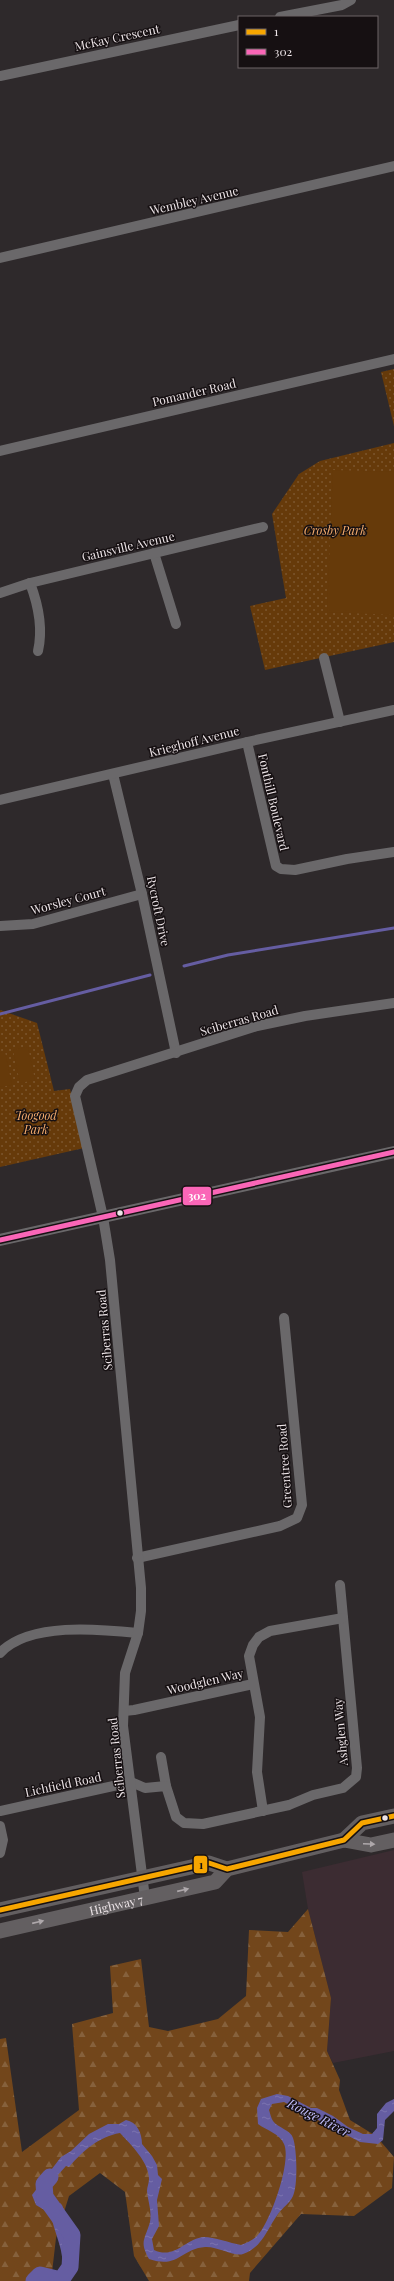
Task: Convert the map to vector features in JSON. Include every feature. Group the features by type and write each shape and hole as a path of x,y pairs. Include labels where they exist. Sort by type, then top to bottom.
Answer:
{"main road":[{"name":"Highway 7","path":"344,1840 362,1823 394,1816"},
{"name":"Highway 7","path":"0,1910 209,1863 227,1869 344,1840 371,1845 394,1840"},
{"name":"Highway 7","path":"0,1931 215,1882 227,1869"}],"street":[{"path":"285,16 342,5 351,0"},
{"name":"McKay Crescent","path":"0,76 238,25"},
{"name":"Wembley Avenue","path":"0,258 394,166"},
{"name":"Pomander Road","path":"0,451 394,359"},
{"name":"Gainsville Avenue","path":"0,593 30,583 263,527"},
{"path":"154,553 176,624"},
{"path":"30,583 40,623 41,639 38,652"},
{"path":"324,658 340,722"},
{"name":"Krieghoff Avenue","path":"0,800 247,742 394,710"},
{"name":"Fonthill Boulevard","path":"247,742 276,866 281,869 295,870 347,859 394,852"},
{"name":"Rycroft Drive","path":"113,774 142,894 176,1053"},
{"name":"Worsley Court","path":"0,926 33,924 142,894"},
{"name":"Sciberras Road","path":"145,1898 123,1726 125,1672 138,1633 142,1610 110,1260 103,1217 75,1096 79,1087 87,1080 271,1023 394,1003"},
{"path":"0,1240 49,1231 103,1217 394,1152"},
{"name":"Greentree Road","path":"137,1558 280,1526 297,1518 302,1504 284,1318"},
{"name":"Ashglen Way","path":"161,1757 166,1786 176,1817 184,1824 204,1824 289,1805 313,1795 343,1788 356,1777 340,1585"},
{"name":"Woodglen Way","path":"124,1711 253,1684 248,1656 253,1645 259,1638 270,1632 343,1618"},
{"path":"1,1649 16,1640 76,1628 138,1633"},
{"path":"253,1684 260,1717 257,1772 263,1811"},
{"path":"131,1782 145,1788 166,1786"},
{"name":"Lichfield Road","path":"0,1811 131,1782"},
{"path":"0,1826 3,1840 0,1853"}],"shaded area":[{"path":"394,1850 394,2051 333,2063 327,2051 331,1998 308,1909 302,1872"}],"green space":[{"path":"394,369 394,426 381,372"},
{"name":"Crosby Park","path":"394,443 394,642 265,670 250,606 286,598 272,514 299,474 320,461"},
{"path":"333,470 394,472 394,615 327,612"},
{"name":"Toogood Park","path":"0,1010 37,1023 54,1091 70,1089 84,1148 0,1167"},
{"path":"28,1047 35,1080 20,1083 13,1050"},
{"path":"5,1052 12,1085 0,1087 0,1053"},
{"path":"308,1909 331,1998 327,2051 340,2080 339,2090 350,2120 376,2136 394,2157 392,2188 354,2216 301,2214 250,2273 249,2281 149,2281 134,2256 125,2192 100,2173 69,2196 56,2238 51,2281 0,2281 0,2039 6,2038 22,2152 79,2110 72,2024 113,2013 110,1966 141,1959 149,2027 168,2031 218,2019 246,1996 249,1930 288,1932"}],"water":[{"path":"277,2094 288,2096 311,2108 317,2108 333,2116 348,2127 363,2134 372,2134 377,2128 377,2114 386,2103 394,2099 394,2111 385,2120 383,2140 378,2144 360,2142 284,2102 272,2104 269,2110 272,2120 290,2133 293,2138 296,2159 295,2191 292,2199 278,2214 260,2243 250,2251 240,2255 215,2248 205,2247 197,2248 179,2258 167,2262 149,2259 144,2248 144,2240 150,2222 147,2191 149,2179 146,2166 139,2154 120,2133 98,2141 85,2150 69,2167 66,2166 48,2186 44,2201 51,2204 60,2203 62,2205 69,2223 70,2249 78,2257 72,2269 70,2281 57,2281 61,2273 62,2256 51,2214 36,2205 32,2195 61,2157 71,2151 89,2134 108,2124 119,2124 126,2120 133,2123 141,2136 142,2144 157,2165 158,2175 162,2179 157,2200 159,2226 152,2239 154,2250 161,2252 174,2251 198,2238 204,2237 241,2245 257,2236 268,2219 278,2192 285,2164 286,2152 284,2144 276,2135 258,2124 257,2108 261,2099"}],"waterway":[{"path":"184,966 228,955 394,928"},
{"path":"0,1014 150,975"},
{"name":"Rouge River","path":"34,2281 40,2275 61,2280 70,2267 72,2235 45,2197 44,2184 50,2177"}],"transit line":[{"name":"302","path":"0,1240 394,1152"},
{"name":"1","path":"0,1910 209,1863 227,1869 344,1840 362,1823 394,1816"}]}
